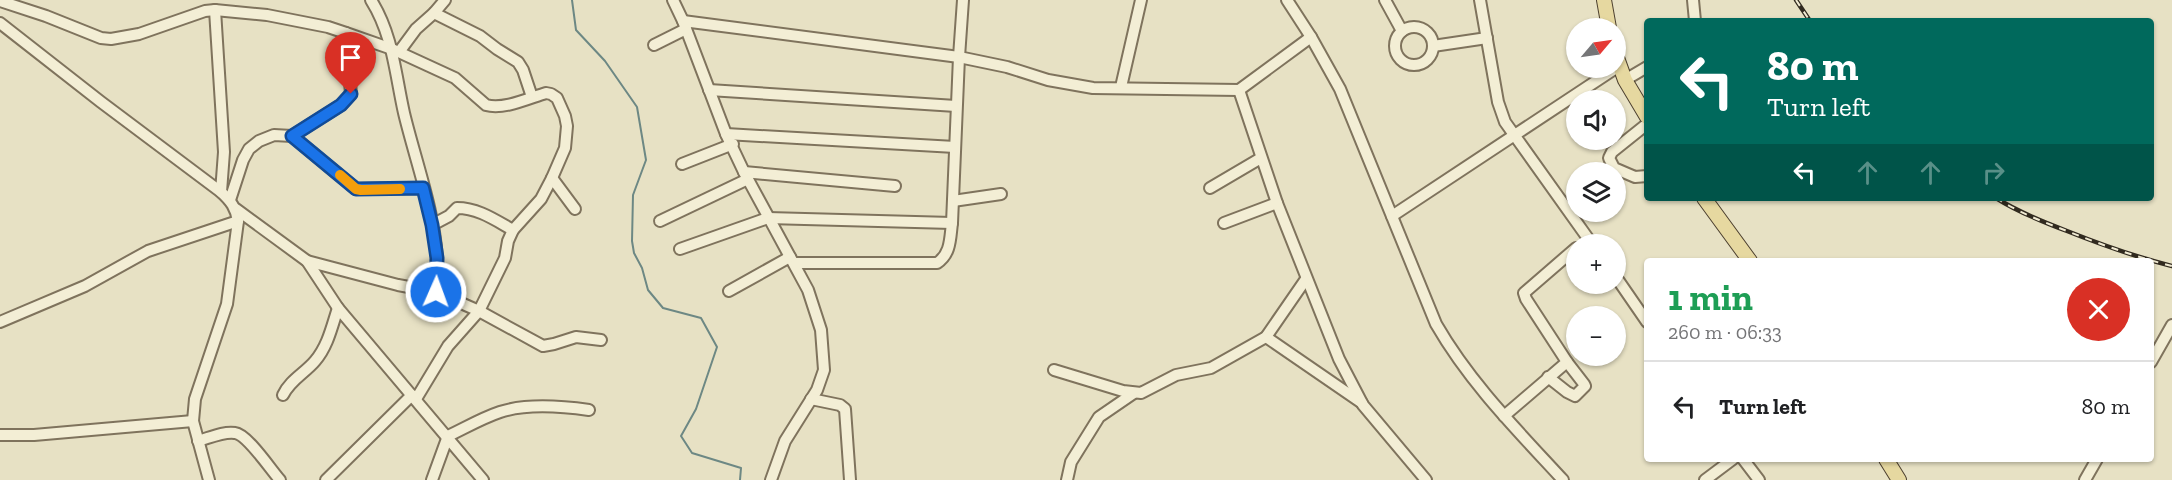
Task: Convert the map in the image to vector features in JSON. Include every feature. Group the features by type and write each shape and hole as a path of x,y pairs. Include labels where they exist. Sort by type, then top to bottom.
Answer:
{"main road":[{"path":"1604,0 1607,18"},
{"path":"1625,80 1644,112"},
{"path":"1706,201 1748,258"},
{"path":"1888,462 1899,480"}],"street":[{"path":"371,0 382,16 396,50 404,112 432,225 437,258 436,292"},
{"path":"396,50 445,0"},
{"path":"672,0 726,134 816,309 824,349 824,370 817,390 785,441 771,480"},
{"path":"729,291 792,260 937,263 945,256 952,223 958,57 963,0"},
{"path":"1121,87 1141,0"},
{"path":"1287,0 1340,89 1436,324 1461,364 1504,416 1563,480"},
{"path":"1385,0 1402,31"},
{"path":"1480,0 1498,102 1504,122 1582,234"},
{"path":"1694,0 1695,18"},
{"path":"0,1 46,16 100,38 111,39 139,34 208,7 267,15 328,27 396,50 455,78 486,105 492,107 546,93 556,98 567,126 564,148 541,200 513,230 508,241 506,256 479,311 448,346 414,397 326,480"},
{"path":"208,7 224,152 221,192"},
{"path":"434,13 480,36 518,62 532,97"},
{"path":"0,23 221,192 235,210 307,261 398,285 436,292 479,311 543,346 576,337 601,340"},
{"path":"654,45 684,25 958,57 1048,80 1093,88 1239,90 1311,37"},
{"path":"1418,27 1430,36 1433,46 1432,53 1425,62 1414,65 1403,62 1395,48 1402,31 1418,27"},
{"path":"209,480 193,421 195,399 227,304 235,210 243,160 249,148 259,141 273,135 292,136 341,105 351,94 346,33"},
{"path":"1433,46 1487,38"},
{"path":"1625,80 1644,69"},
{"path":"1392,216 1514,135 1593,78"},
{"path":"709,90 956,106"},
{"path":"1239,90 1277,203 1339,358 1363,405 1426,480"},
{"path":"1644,126 1612,152 1609,158 1614,168 1635,177 1644,176"},
{"path":"726,134 955,147"},
{"path":"292,136 356,189 423,188"},
{"path":"682,164 733,144"},
{"path":"1210,188 1261,158"},
{"path":"660,221 746,175 895,186"},
{"path":"552,178 575,209"},
{"path":"953,201 1001,194"},
{"path":"1224,223 1277,203"},
{"path":"432,225 449,216 457,208 472,208 513,230"},
{"path":"0,322 85,286 148,251 235,210"},
{"path":"680,249 768,218 952,223"},
{"path":"1566,257 1524,293 1566,360"},
{"path":"307,261 338,308 483,480"},
{"path":"1054,370 1141,393 1176,375 1211,368 1266,337 1306,279"},
{"path":"1626,292 1644,318"},
{"path":"283,395 290,384 322,352 338,308"},
{"path":"2154,357 2172,325"},
{"path":"1266,337 1363,405"},
{"path":"1504,416 1566,363"},
{"path":"1548,377 1575,396 1585,386 1570,366"},
{"path":"1067,480 1071,462 1099,417 1134,393"},
{"path":"811,399 840,405 845,409 850,480"},
{"path":"432,480 448,436 500,412 517,408 569,407 589,410"},
{"path":"0,435 34,435 193,421"},
{"path":"198,441 237,433 246,438 280,480"},
{"path":"1709,479 1729,462"},
{"path":"1745,462 1759,480"},
{"path":"2085,480 2095,462"}],"waterway":[{"path":"572,0 576,30 605,61 637,107 646,160 633,195 632,241 634,253 642,268 648,290 663,308 701,318 717,347 696,409 681,436 692,453 741,468 740,480"}],"railway":[{"path":"1796,0 1808,18"},
{"path":"2001,201 2080,236 2143,258"},
{"path":"2154,261 2172,266"}],"slow traffic":[{"path":"340,175 356,189 400,189"}],"route":[{"path":"351,94 341,105 292,136 356,189 423,188 437,258 436,292"}]}
